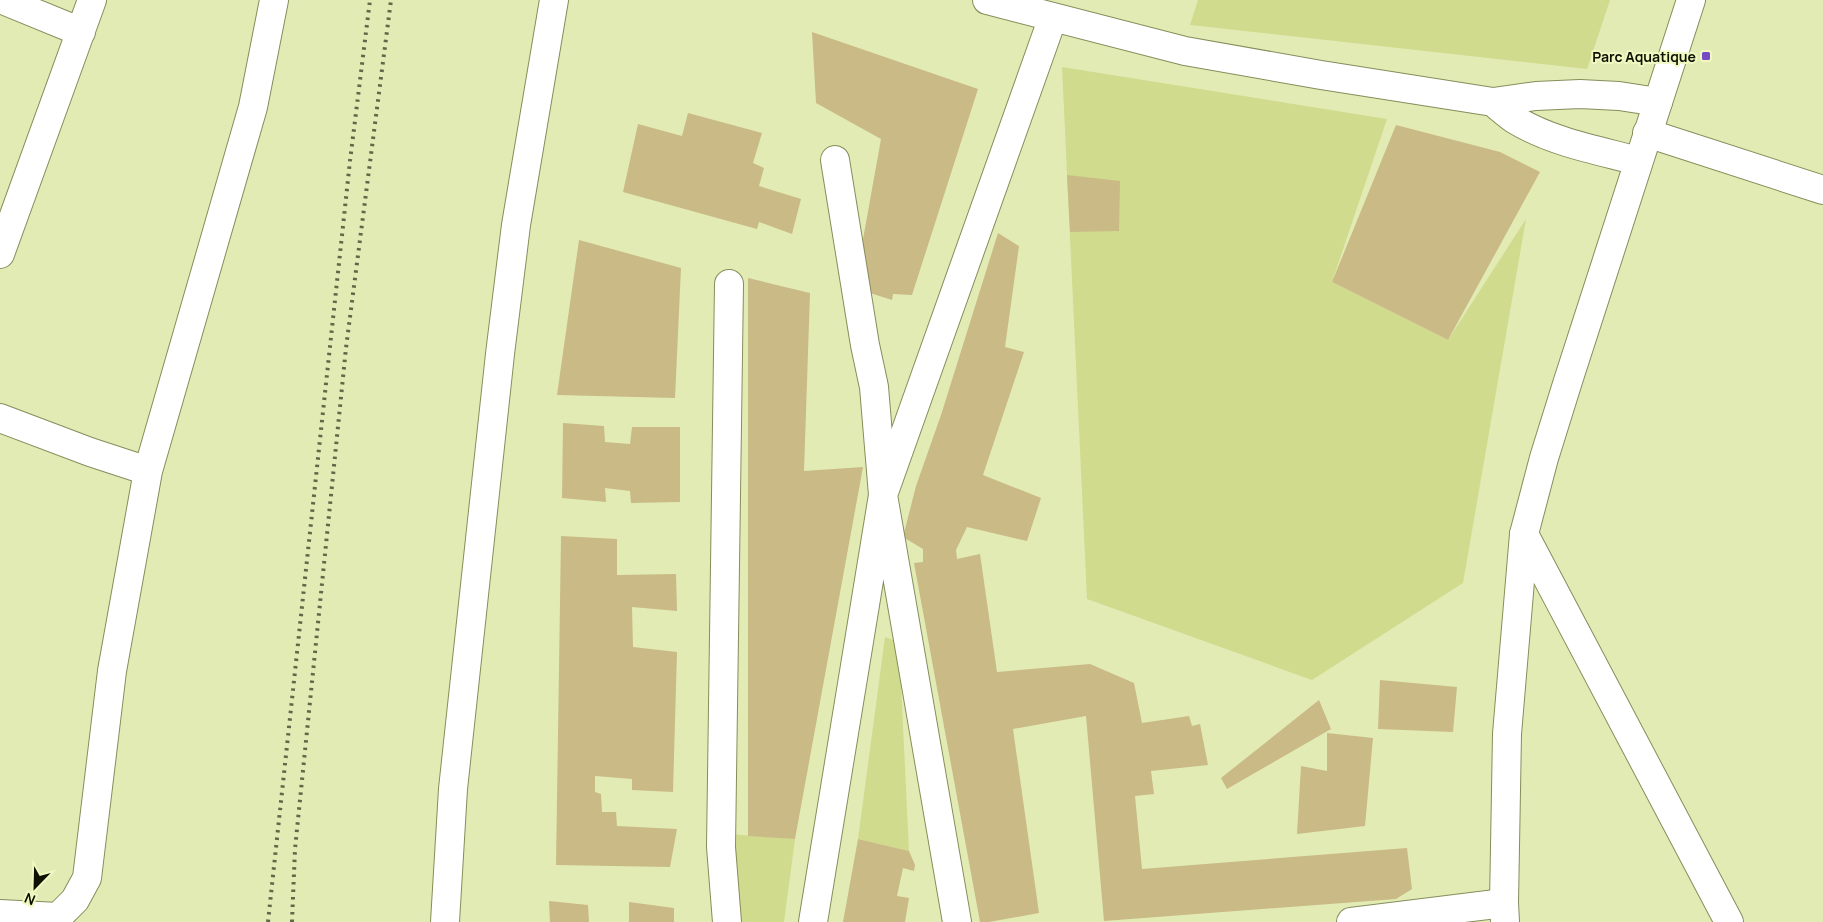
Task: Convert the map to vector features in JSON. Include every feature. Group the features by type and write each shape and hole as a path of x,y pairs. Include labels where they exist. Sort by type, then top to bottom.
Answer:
{"street":[{"path":"3,0 81,32"},
{"path":"0,254 92,0"},
{"path":"0,914 58,917 75,900 87,878 112,672 148,471 253,107 274,0"},
{"path":"445,922 453,789 500,354 516,225 554,0"},
{"path":"987,0 1186,51 1321,75 1493,102 1536,96 1580,94 1619,96 1658,102"},
{"path":"1351,922 1504,912 1507,734 1524,534 1546,450 1647,133 1692,0"},
{"path":"813,922 883,496 1053,17"},
{"path":"1493,102 1515,119 1562,141 1638,161"},
{"path":"1647,133 1823,190"},
{"path":"835,160 866,352 874,387 883,496 957,922"},
{"path":"727,922 721,847 729,284"},
{"path":"0,418 90,452 148,471"},
{"path":"1524,534 1729,922"}],"green space":[{"path":"1198,0 1610,0 1587,69 1190,25"},
{"path":"1062,67 1387,119 1332,282 1448,340 1526,219 1463,583 1312,680 1087,599"},
{"path":"885,637 899,642 909,851 858,839"},
{"path":"729,834 795,839 784,922 738,922"}],"building":[{"path":"812,32 978,89 912,295 893,294 892,300 867,292 857,273 881,139 816,103"},
{"path":"688,113 762,133 753,163 764,168 759,186 801,199 792,234 759,222 757,229 623,192 638,124 682,136"},
{"path":"1396,125 1500,152 1540,172 1448,340 1332,282"},
{"path":"1067,175 1120,181 1119,231 1070,232"},
{"path":"998,233 1019,246 1005,347 1024,352 983,475 1041,498 1027,541 967,527 956,550 957,559 980,554 997,672 1090,664 1134,683 1142,723 1189,716 1192,726 1200,724 1208,765 1151,771 1154,794 1135,796 1142,869 1407,848 1412,889 1396,899 1104,921 1086,716 1013,729 1039,913 980,922 914,563 923,562 923,549 903,537 916,486 941,415"},
{"path":"579,240 681,268 675,398 557,395"},
{"path":"748,278 810,293 804,471 863,467 795,839 748,836"},
{"path":"563,423 604,426 605,442 630,444 632,427 680,427 680,502 631,503 630,491 605,488 606,502 562,498"},
{"path":"561,536 617,539 617,575 676,574 677,611 632,607 633,647 677,652 673,792 632,790 632,779 595,776 595,792 601,794 602,812 616,812 617,826 677,829 670,867 556,865"},
{"path":"1380,680 1457,687 1453,732 1378,729"},
{"path":"1319,700 1331,729 1227,789 1221,778"},
{"path":"1327,733 1373,738 1365,826 1297,834 1301,766 1327,771"},
{"path":"858,839 909,851 915,865 914,871 903,868 897,896 909,898 905,922 843,922"},
{"path":"549,901 588,905 589,922 550,922"},
{"path":"629,902 674,908 674,922 629,922"}],"railway":[{"path":"268,922 350,161 370,0"},
{"path":"292,922 295,849 346,348 391,0"}],"place":[{"name":"Parc Aquatique","path":"1706,56"}]}
